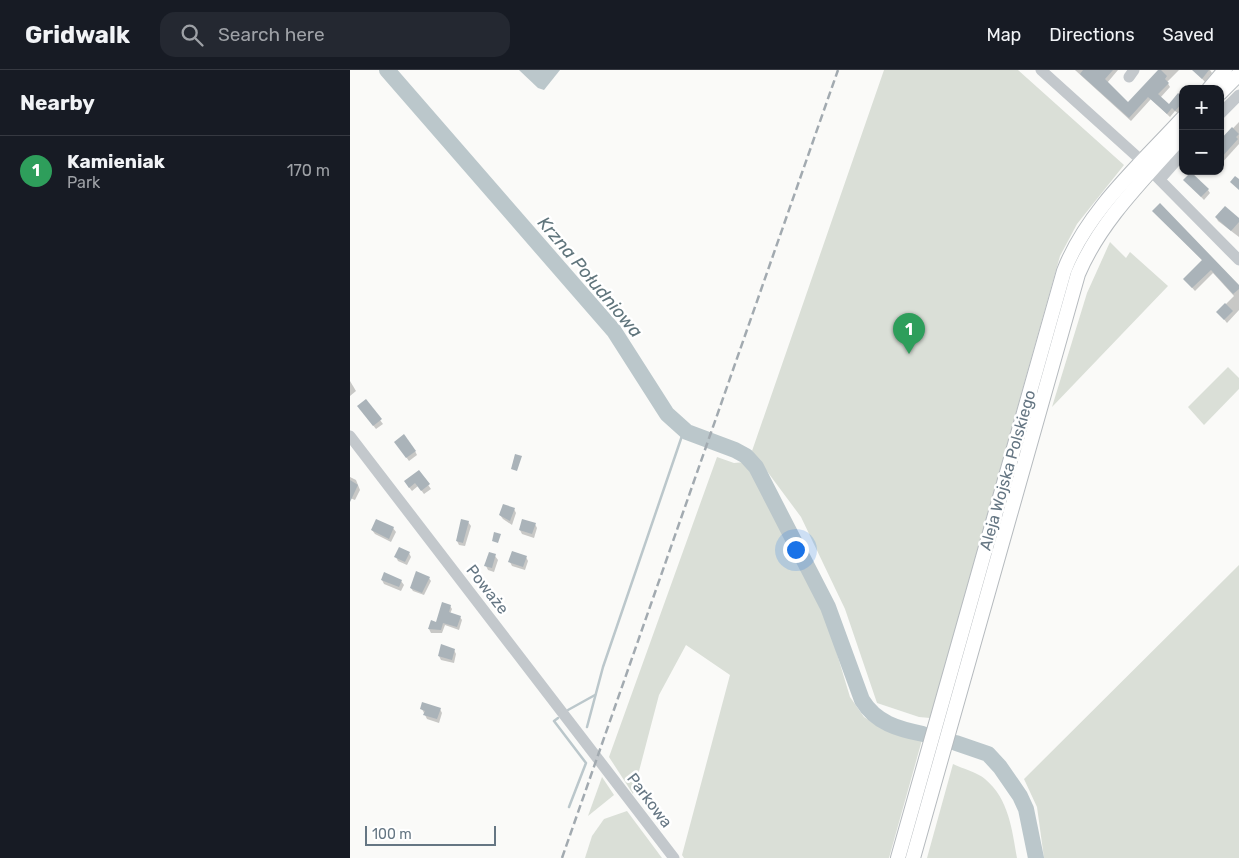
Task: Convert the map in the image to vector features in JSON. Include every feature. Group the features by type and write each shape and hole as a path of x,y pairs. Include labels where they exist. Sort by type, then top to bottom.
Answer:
{"main road":[{"path":"1215,85 1233,72"},
{"path":"1224,87 1233,72"},
{"name":"Aleja Wojska Polskiego","path":"898,858 1060,280 1074,247 1090,223 1151,171 1179,125"},
{"name":"Aleja Wojska Polskiego","path":"913,858 1076,280 1085,257 1102,230 1179,140"}],"street":[{"path":"1041,70 1151,171 1239,260"},
{"path":"1224,110 1239,94"},
{"path":"1151,171 1179,155"},
{"name":"Poważe","path":"350,436 601,762"},
{"name":"Parkowa","path":"601,762 674,858"}],"shaded area":[{"path":"519,70 560,70 544,90 538,88"},
{"path":"884,70 1018,70 1124,165 1077,224 1060,256 930,718 919,717 877,703 845,609 801,517 752,451"},
{"path":"1110,242 1126,258 1130,252 1168,286 1052,407 1087,293"},
{"path":"1228,367 1239,378 1239,389 1204,425 1188,407"},
{"path":"717,457 734,463 745,462 760,484 828,624 850,697 864,717 881,728 922,740 889,858 684,858 682,855 730,675 686,645 659,695 633,794 609,757"},
{"path":"1239,565 1239,858 1044,858 1037,807 1024,779"},
{"path":"953,764 974,772 993,787 1004,805 1008,816 1017,858 927,858"},
{"path":"602,777 614,795 588,816"},
{"path":"627,811 662,858 585,858 592,836 604,819"}],"building":[{"path":"1083,70 1113,70 1105,79 1128,102 1158,70 1161,70 1167,76 1165,79 1169,83 1158,94 1169,104 1178,93 1179,106 1175,111 1172,108 1167,114 1148,97 1129,118 1080,74"},
{"path":"1192,70 1209,70 1202,79"},
{"path":"1232,127 1239,134 1236,137 1238,139 1224,155 1224,136"},
{"path":"1188,175 1194,175 1209,189 1201,197 1183,180"},
{"path":"1235,176 1239,179 1239,190 1230,182"},
{"path":"1160,203 1239,285 1239,289 1233,294 1211,270 1192,288 1183,279 1202,260 1152,211"},
{"path":"1225,206 1239,218 1239,222 1231,231 1215,217"},
{"path":"1225,303 1233,311 1224,320 1216,312"},
{"path":"366,399 382,419 373,426 357,406"},
{"path":"404,434 416,451 406,458 394,442"},
{"path":"515,454 522,456 517,471 511,469"},
{"path":"419,470 430,484 421,491 415,483 409,488 404,481"},
{"path":"350,480 358,485 350,502"},
{"path":"503,504 515,508 510,521 499,515"},
{"path":"376,519 394,527 389,539 371,530"},
{"path":"461,519 469,521 463,543 456,541"},
{"path":"522,519 536,523 532,534 519,530"},
{"path":"494,532 501,534 498,543 492,541"},
{"path":"399,547 410,552 405,562 394,557"},
{"path":"512,551 527,556 523,567 508,562"},
{"path":"489,552 496,554 492,568 484,566"},
{"path":"416,571 430,577 422,593 410,588"},
{"path":"384,572 402,580 399,587 381,580"},
{"path":"442,602 451,605 449,612 461,616 457,627 443,623 441,630 428,629 431,620 436,622"},
{"path":"441,644 455,649 452,660 438,656"},
{"path":"422,702 441,708 437,719 423,715 425,711 420,709"}],"waterway":[{"name":"Krzna Południowa","path":"387,70 614,331 667,414 687,432 735,450 746,456 756,467 828,607 862,700 874,714 888,724 923,734"},
{"path":"587,727 603,667 684,430"},
{"path":"568,710 595,695"},
{"path":"558,718 554,721 586,763 569,807"},
{"name":"Krzna Południowa","path":"956,743 988,754 1000,767 1020,796 1026,809 1036,858"}],"railway":[{"path":"562,858 838,70"}],"place":[{"name":"Kamieniak","path":"909,354"}]}
